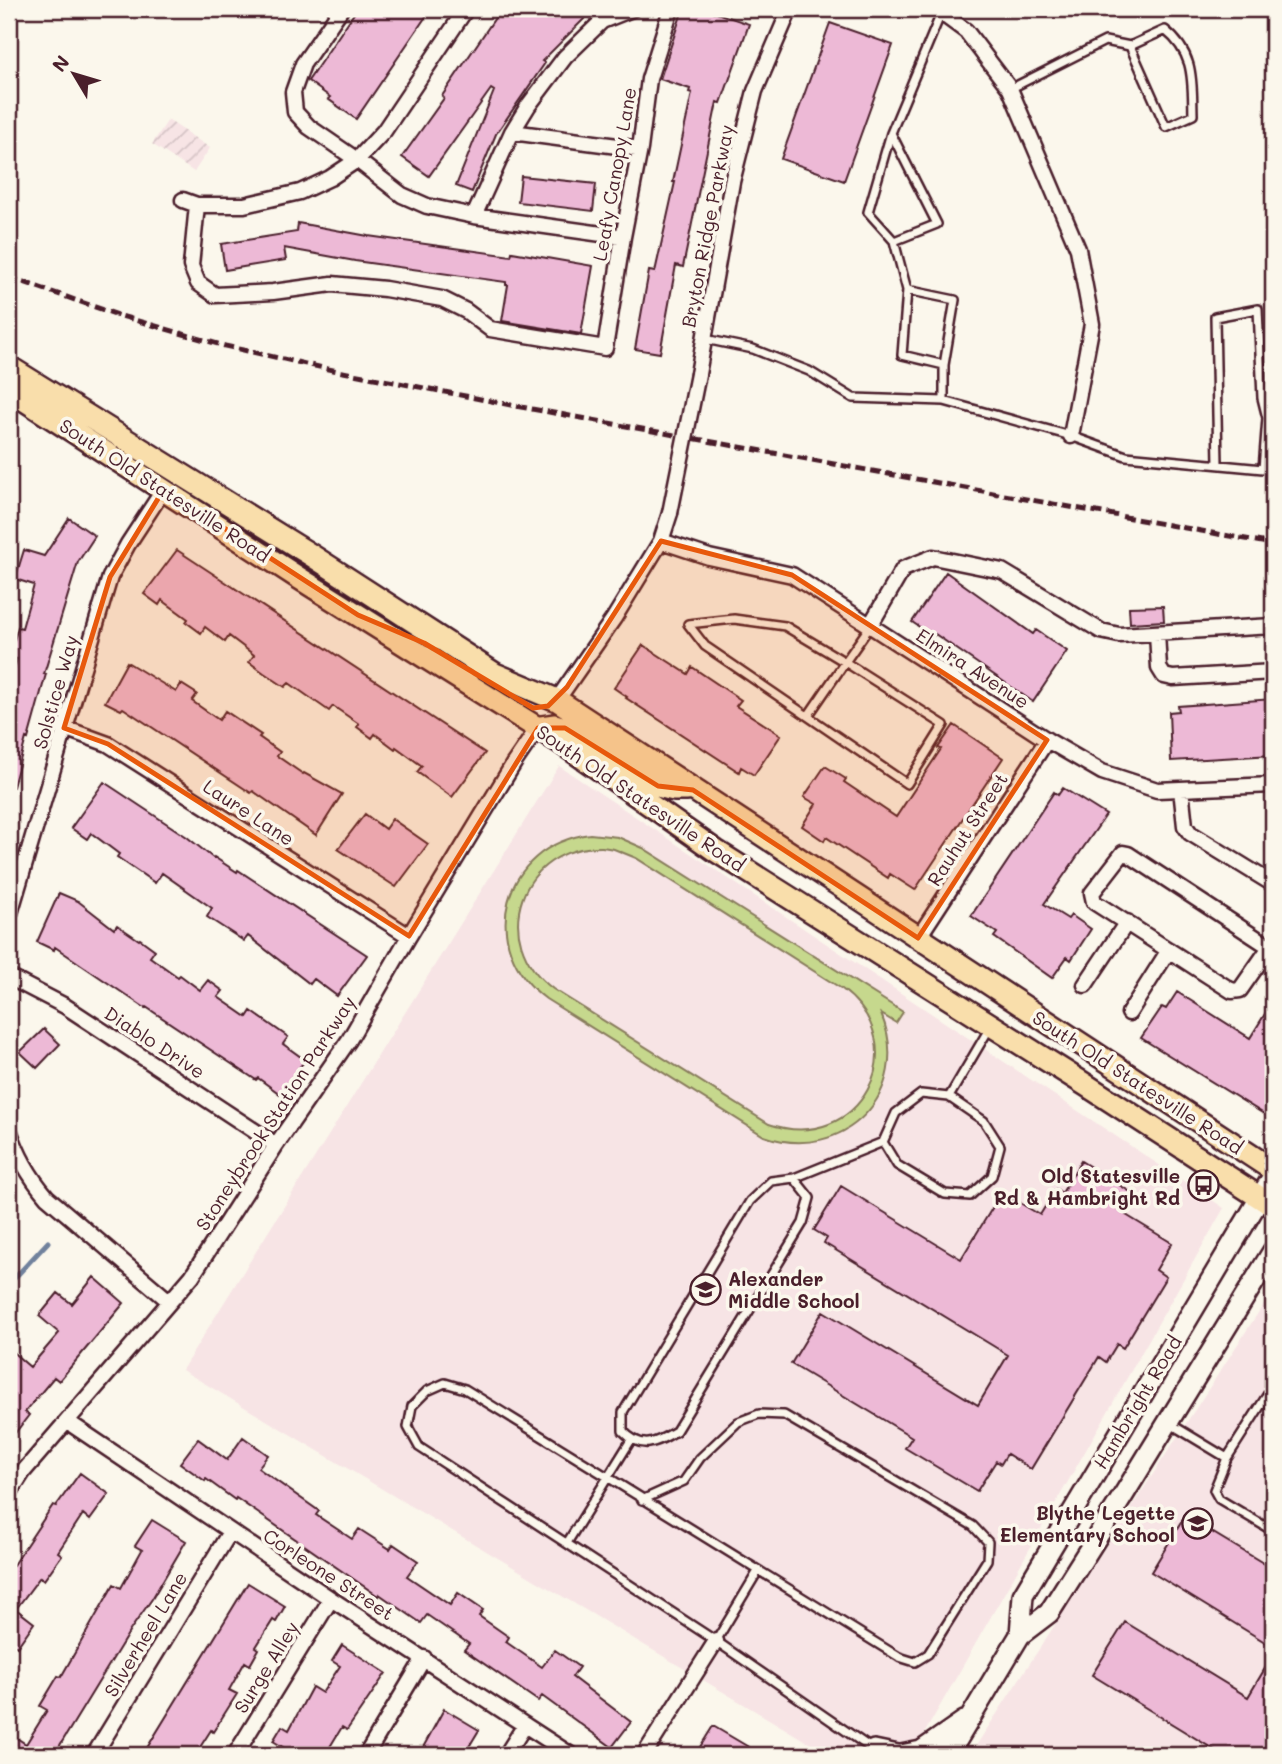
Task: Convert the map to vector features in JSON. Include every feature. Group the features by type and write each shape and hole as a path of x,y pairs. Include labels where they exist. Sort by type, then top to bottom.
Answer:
{"main road":[{"name":"South Old Statesville Road","path":"9,367 311,555 495,674 557,700 1273,1170"},
{"name":"South Old Statesville Road","path":"9,390 538,728 716,851 1266,1201"},
{"path":"358,615 424,643 533,708 548,706 557,700"},
{"path":"538,728 555,725 565,729 658,786 674,790 693,790"},
{"name":"Hambright Road","path":"1020,1635 1023,1594 1266,1201 1273,1176"},
{"name":"Hambright Road","path":"948,1755 1020,1635 1048,1613 1273,1251"},
{"path":"878,1753 900,1755 921,1751 973,1714"}],"street":[{"path":"341,9 303,64 293,92 295,112 309,127 358,160 402,195 427,206 474,216 622,237"},
{"path":"358,160 384,131 466,9"},
{"path":"474,216 512,132 565,57 602,20 632,9"},
{"name":"Leafy Canopy Lane","path":"358,160 330,178 300,192 244,205 190,202 191,267 198,283 215,295 272,292 332,284 385,289 442,299 466,311 490,330 605,348 622,237 640,149 649,79 671,9"},
{"name":"Bryton Ridge Parkway","path":"557,700 614,618 661,541 670,513 698,374 735,169 755,91 790,9"},
{"path":"941,10 965,31 1010,89 1078,249 1092,324 1071,436"},
{"path":"512,132 640,149"},
{"name":"Solstice Way","path":"9,917 110,577 164,489"},
{"name":"Elmira Avenue","path":"661,541 709,557 792,575 1047,740 1102,772 1157,790 1273,785"},
{"path":"871,624 903,569 933,557 1002,571 1101,631 1119,635 1273,626"},
{"path":"1157,633 1159,668 1164,676 1173,678 1273,672"},
{"name":"Laure Lane","path":"64,728 108,744 409,936"},
{"name":"Stoneybrook Station Parkway","path":"9,1494 23,1472 192,1276 276,1145 349,1040 409,936 538,728"},
{"name":"Rauhut Street","path":"918,939 1047,740"},
{"path":"1181,789 1185,826 1190,833 1273,884"},
{"path":"1123,852 1272,946 1236,992 1127,922 1092,898 1092,893 1123,852"},
{"path":"1085,985 1127,922"},
{"path":"1129,1013 1169,950"},
{"name":"Diablo Drive","path":"9,977 65,1006 276,1145"},
{"path":"9,1129 30,1177 47,1197 169,1301"},
{"name":"Corleone Street","path":"68,1422 331,1599 571,1755"},
{"name":"Silverheel Lane","path":"94,1755 230,1532"},
{"name":"Surge Alley","path":"234,1755 331,1599"},
{"path":"644,1755 716,1641"},
{"path":"366,1755 424,1658"},
{"path":"506,1755 525,1725"}],"lane":[{"path":"941,10 891,133 868,212 894,242 907,290 902,355 943,365"},
{"path":"1010,89 1105,41 1130,47 1165,30 1179,41 1191,68 1193,115 1166,127 1130,47"},
{"path":"891,133 937,224 894,242"},
{"path":"907,290 955,300 943,365 944,401"},
{"path":"704,339 765,353 809,371 853,398 944,401 1071,436 1126,456 1263,469 1267,418 1262,398 1258,309 1215,317 1218,464"},
{"path":"734,619 785,626 845,662 944,725 907,784 705,646 688,624 734,619"},
{"path":"808,716 871,624"},
{"path":"949,1097 992,1025"},
{"path":"793,1178 810,1198 803,1223 684,1420 676,1431 654,1444 631,1440 623,1432 623,1412 750,1201 771,1181 793,1178 883,1142 896,1113 921,1094 949,1097 984,1121 1000,1146 992,1176 970,1196 945,1194 897,1165 883,1142"},
{"path":"642,1500 684,1481 700,1458 738,1422 759,1414 784,1415 973,1526 988,1542 988,1560 928,1654 915,1662 899,1657 642,1500 465,1389 445,1383 427,1391 412,1406 408,1427 419,1447 716,1641 878,1753"},
{"path":"1273,1386 1227,1458 1214,1490 1219,1499 1273,1531"},
{"path":"1168,1423 1227,1458"},
{"path":"567,1543 631,1440"},
{"path":"716,1641 758,1571"}],"highlighted area":[{"path":"164,489 358,615 424,643 533,708 548,706 567,687 661,541 792,575 1047,740 918,938 693,790 658,786 565,728 538,728 409,936 108,744 64,728 110,577"}],"shaded area":[{"path":"168,120 210,148 194,172 152,144"},
{"name":"Alexander Middle School","path":"559,766 1224,1208 912,1755 829,1755 182,1370"},
{"name":"Blythe Legette Elementary School","path":"1273,1290 1273,1755 970,1755"}],"green space":[{"path":"590,834 618,837 643,848 903,1012 896,1023 881,1014 889,1043 888,1070 879,1095 864,1115 844,1131 820,1140 793,1142 764,1136 546,999 524,977 511,953 506,927 508,901 519,878 536,857 560,842","holes":["602,847 636,858 842,989 864,1012 875,1038 876,1065 868,1090 852,1110 829,1124 801,1129 769,1124 553,989 533,969 521,946 518,922 522,899 533,878 551,862 574,851"]}],"building":[{"path":"357,9 431,9 356,119 308,81"},
{"path":"501,9 594,9 542,61 545,63 496,134 472,192 456,186 494,91 491,89 429,176 402,157 444,98 442,96"},
{"path":"683,9 705,9 749,24 721,103 717,102 683,267 676,265 660,353 635,349 649,271 655,272 692,93 689,92 690,89 660,79"},
{"path":"830,23 893,45 844,181 781,159"},
{"path":"521,176 596,184 593,211 518,202"},
{"path":"298,223 368,236 511,256 512,252 593,266 581,334 502,321 508,285 506,282 355,261 284,248 286,260 225,270 221,244 297,232"},
{"path":"69,518 95,536 78,562 44,674 28,739 26,738 13,787 9,787 9,687 17,659 9,657 18,627 22,628 34,585 15,579 24,550 44,556"},
{"path":"177,550 485,753 452,797 417,772 422,766 396,747 395,749 375,734 372,738 357,727 359,724 333,706 329,711 289,683 285,687 264,673 249,662 254,655 229,636 225,642 205,627 201,633 186,622 188,619 162,600 159,605 144,594"},
{"path":"946,572 1033,634 1036,630 1067,651 1033,702 935,634 933,636 912,622"},
{"path":"1163,606 1164,621 1130,623 1129,607"},
{"path":"643,645 688,674 692,667 741,700 736,706 781,735 754,775 741,767 739,772 614,688"},
{"path":"127,662 176,692 181,684 197,694 192,701 219,720 225,711 261,735 259,737 280,752 277,756 303,774 342,794 316,835 253,791 251,793 123,708 121,710 105,702"},
{"path":"1273,699 1273,755 1171,761 1169,712 1179,711 1178,706"},
{"path":"954,725 1003,758 915,890 890,874 888,878 826,837 824,841 802,826 816,804 804,797 825,766 896,817"},
{"path":"104,782 187,837 213,858 237,872 238,870 367,955 337,996 314,979 310,984 248,936 244,941 207,917 212,908 162,873 155,883 117,857 119,854 91,833 87,839 71,828"},
{"path":"1063,788 1106,815 1044,904 1068,919 1071,915 1091,929 1071,960 1067,957 1052,978 994,937 997,933 971,916 1054,792 1058,795"},
{"path":"365,814 385,829 392,819 428,844 396,887 338,849"},
{"path":"59,893 78,901 114,929 117,925 140,939 155,950 150,957 178,977 180,975 200,990 208,980 223,991 218,997 247,1017 251,1011 288,1037 283,1044 305,1060 280,1094 55,947 54,950 37,942"},
{"path":"1177,992 1250,1038 1273,1001 1273,1110 1269,1117 1141,1038 1162,1007 1166,1009"},
{"path":"44,1029 60,1044 37,1068 20,1052"},
{"path":"1081,1161 1137,1196 1126,1215 1172,1243 1156,1270 1166,1277 1123,1348 1117,1344 1106,1362 1099,1357 1031,1469 1007,1454 1001,1464 996,1461 977,1491 905,1448 912,1437 791,1364 823,1311 978,1405 1008,1355 824,1243 827,1238 814,1230 841,1186 961,1259 1002,1192 1040,1215 1056,1189 1062,1193"},
{"path":"94,1277 124,1303 59,1381 54,1377 25,1412 29,1415 9,1441 9,1349 30,1367 59,1333 39,1316 58,1293 72,1304"},
{"path":"243,1437 268,1455 258,1468 319,1511 316,1515 352,1539 359,1529 390,1549 393,1544 418,1561 407,1576 450,1605 458,1593 483,1610 479,1616 509,1637 506,1642 542,1667 555,1650 579,1667 572,1677 631,1722 612,1747 542,1696 538,1701 464,1650 469,1644 427,1615 421,1623 180,1463 198,1439 227,1460"},
{"path":"80,1473 109,1494 90,1520 83,1514 58,1552 62,1555 44,1580 40,1577 16,1609 34,1623 17,1647 9,1641 9,1571 53,1505 56,1506"},
{"path":"1185,1516 1273,1569 1273,1647 1151,1572"},
{"path":"152,1520 186,1541 152,1599 54,1755 9,1755 9,1733 26,1744 47,1710 40,1706 58,1676 61,1677 114,1584 121,1588 142,1550 135,1546"},
{"path":"248,1583 285,1606 256,1647 259,1649 250,1665 245,1662 229,1690 237,1694 195,1755 158,1755 147,1748"},
{"path":"1125,1622 1248,1697 1273,1655 1273,1755 1223,1755 1092,1675"},
{"path":"342,1645 386,1673 347,1730 342,1727 325,1755 296,1755 273,1741 282,1726 289,1730 312,1687 322,1693 340,1666 332,1661"},
{"path":"444,1709 479,1730 464,1755 429,1755 421,1751"},
{"path":"713,1726 762,1755 695,1755"}],"waterway":[{"path":"1270,9 1273,31"},
{"path":"9,1284 48,1242"}],"railway":[{"path":"9,277 121,316 225,346 328,369 521,407 1273,544"}],"place":[{"name":"Old Statesville Rd & Hambright Rd","path":"1203,1186"},
{"name":"Alexander Middle School","path":"705,1289"},
{"name":"Blythe Legette Elementary School","path":"1198,1523"}]}
